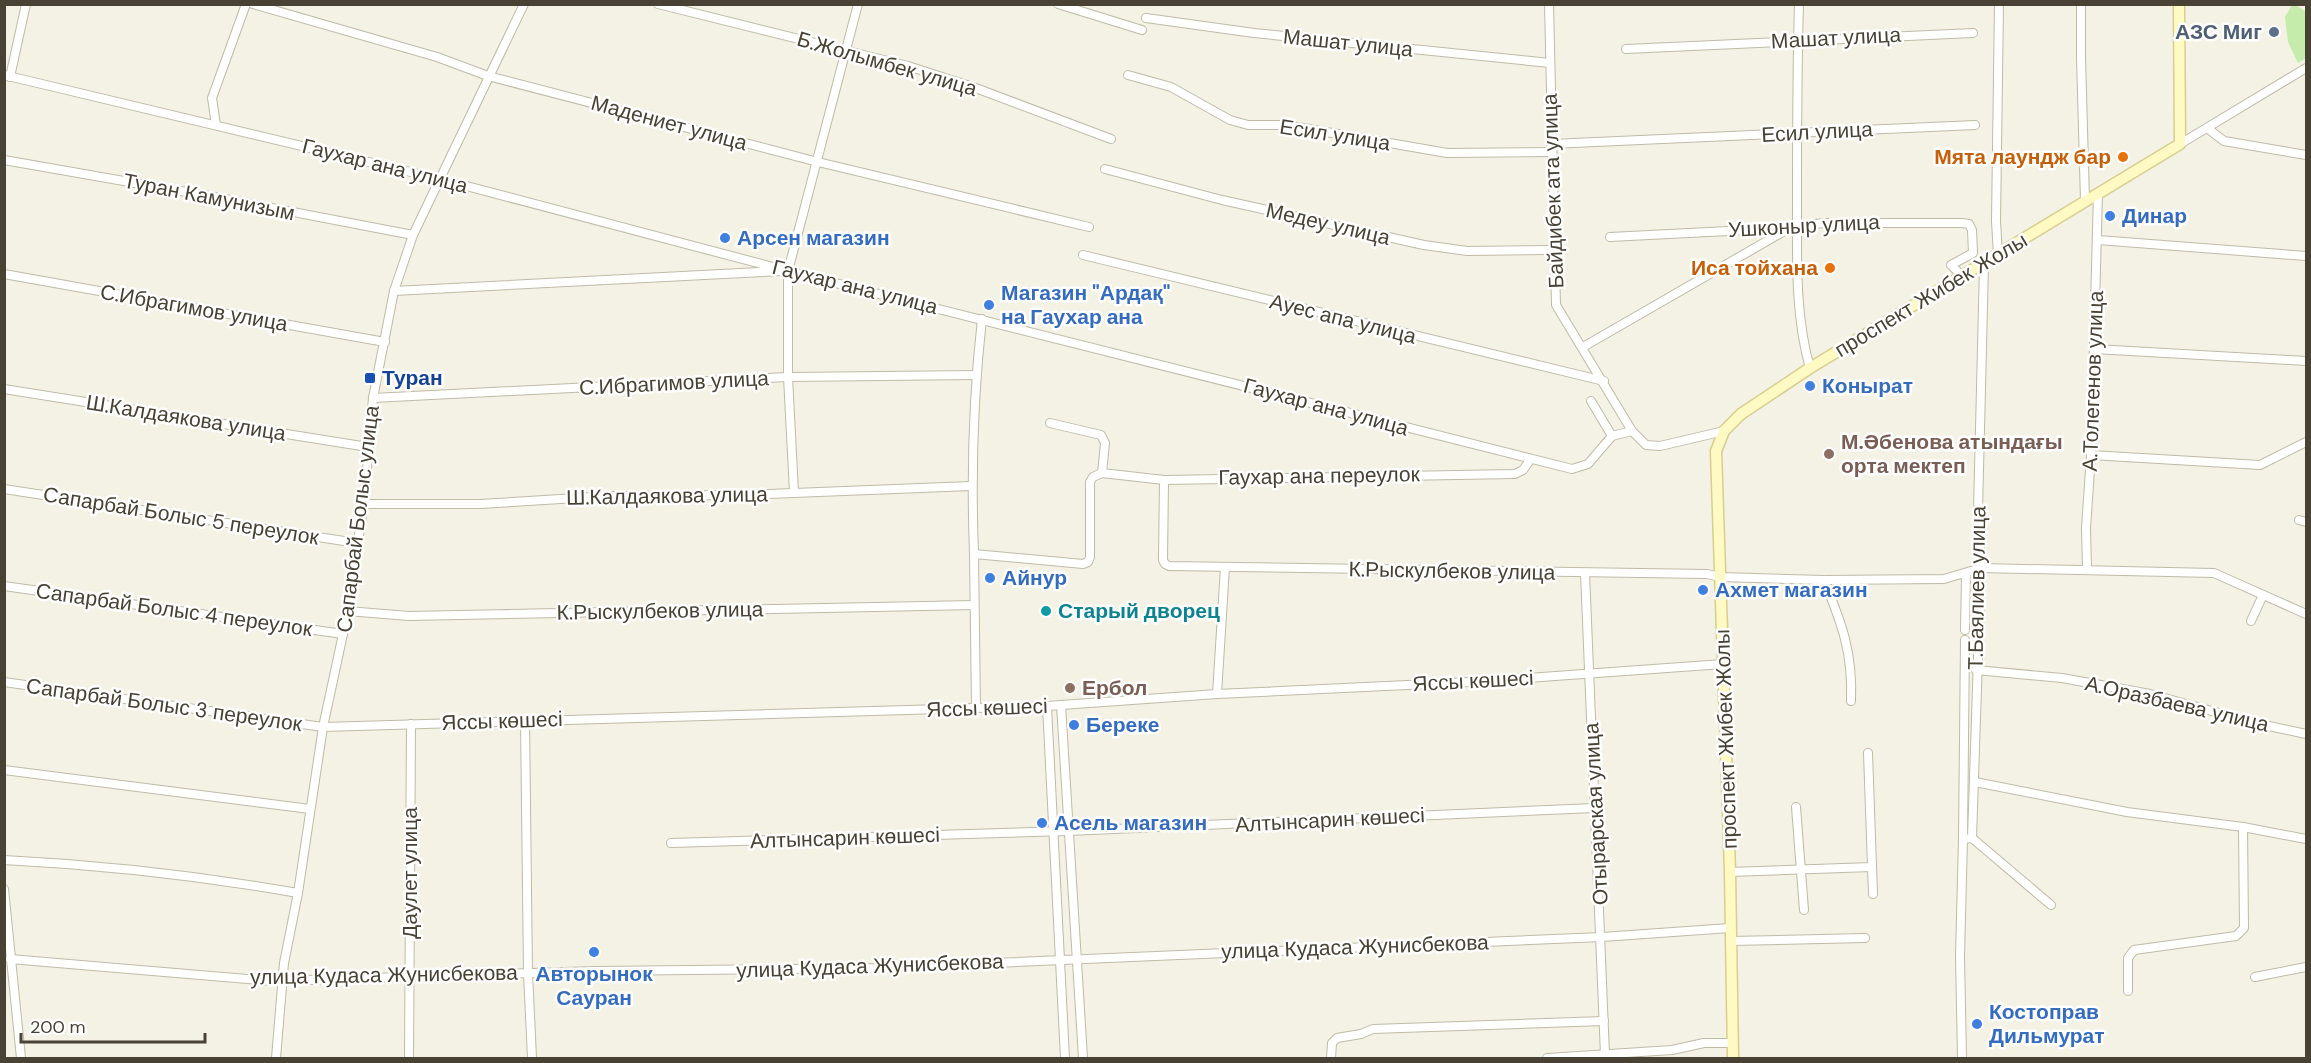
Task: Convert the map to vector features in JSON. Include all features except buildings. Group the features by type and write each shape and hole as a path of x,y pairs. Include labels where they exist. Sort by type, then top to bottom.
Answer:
{"main road":[{"path":"2179,4 2180,144"},
{"name":"проспект Жибек Жолы","path":"1733,1059 1730,872 1716,451 1724,431 1741,414 1810,368 1984,265 2180,144"}],"street":[{"path":"7,76 26,4"},
{"path":"216,125 212,98 246,4"},
{"name":"Мадениет улица","path":"253,4 437,57 488,76 818,162 1089,227"},
{"name":"Сапарбай Болыс улица","path":"276,1059 282,980 298,893 323,727 347,611 364,504 374,398 394,291 413,235 524,4"},
{"name":"Б.Жолымбек улица","path":"658,4 909,66 973,87 1111,139"},
{"path":"794,492 788,377 788,271 858,4"},
{"path":"1058,4 1143,30"},
{"name":"Байдибек ата улица","path":"1549,4 1556,305 1604,381 1632,431 1646,445 1660,446 1724,431"},
{"path":"1799,4 1797,224 1802,332 1810,368"},
{"path":"1998,255 1996,222 1999,4"},
{"path":"2081,4 2080,57 2085,201"},
{"name":"Машат улица","path":"1146,18 1254,33 1550,63"},
{"name":"Машат улица","path":"1626,49 1973,33"},
{"name":"проспект Жибек Жолы","path":"2180,144 2307,68"},
{"name":"Есил улица","path":"1128,75 1171,87 1230,120 1248,124 1286,125 1447,153 1975,125"},
{"name":"Гаухар ана улица","path":"7,76 440,179 788,271 1530,460 1577,469 1588,464 1612,436"},
{"path":"2207,128 2224,141 2307,155"},
{"name":"Туран Камунизым","path":"4,160 413,235"},
{"name":"Медеу улица","path":"1105,169 1222,200 1424,245 1467,251 1555,250"},
{"name":"А.Толегенов улица","path":"2087,569 2086,528 2091,455 2098,193"},
{"name":"Ушконыр улица","path":"1610,237 1748,230 1797,224 1890,221 1962,223 1969,224 1972,230 1973,253 1951,265 1963,277"},
{"path":"1582,347 1797,224"},
{"path":"2098,240 2307,256"},
{"name":"Ауес апа улица","path":"1083,255 1604,381"},
{"name":"Т.Баялиев улица","path":"1972,838 1981,568 1978,511 1984,265"},
{"path":"394,291 788,271"},
{"name":"С.Ибрагимов улица","path":"4,274 384,342"},
{"path":"976,708 971,486 976,375 982,319"},
{"path":"2094,349 2307,361"},
{"name":"С.Ибрагимов улица","path":"374,398 788,377 976,375"},
{"name":"Ш.Калдаякова улица","path":"4,389 368,447"},
{"path":"1591,401 1612,436 1632,431"},
{"path":"974,554 1083,564 1088,562 1090,557 1090,482 1093,477 1102,473 1105,442 1101,435 1050,423"},
{"path":"2091,455 2260,465 2307,442"},
{"name":"Гаухар ана переулок","path":"1102,473 1164,480 1515,474 1523,470 1530,460"},
{"name":"К.Рыскулбеков улица","path":"1164,480 1165,564 1225,567 1707,574 1720,577 1824,580 1944,579 1981,568 2214,573 2307,614"},
{"name":"Ш.Калдаякова улица","path":"364,504 480,504 609,496 741,495 971,486"},
{"name":"Сапарбай Болыс 5 переулок","path":"4,489 357,543"},
{"path":"1217,694 1225,567"},
{"name":"Отырарская улица","path":"1586,573 1605,1055"},
{"name":"Т.Баялиев улица","path":"1965,630 1966,574"},
{"path":"1824,580 1849,648 1852,674 1851,701"},
{"name":"Сапарбай Болыс 4 переулок","path":"4,586 343,634"},
{"path":"2251,621 2263,595"},
{"name":"К.Рыскулбеков улица","path":"347,611 409,616 974,605"},
{"name":"Т.Баялиев улица","path":"1962,1059 1960,956 1965,640"},
{"name":"Яссы көшесі","path":"323,727 1047,706 1217,694 1470,682 1723,664"},
{"name":"А.Оразбаева улица","path":"1976,670 2062,678 2150,693 2255,723 2307,734"},
{"name":"Сапарбай Болыс 3 переулок","path":"4,682 323,727"},
{"path":"1061,705 1083,1059"},
{"path":"1047,706 1065,1059"},
{"path":"525,720 528,973 532,1059"},
{"name":"Даулет улица","path":"409,1059 411,724"},
{"path":"1868,753 1873,894"},
{"path":"4,770 310,809"},
{"path":"1975,782 2127,812 2307,838"},
{"path":"1796,807 1804,910"},
{"name":"Алтынсарин көшесі","path":"671,843 1069,831 1594,808"},
{"path":"2128,992 2128,958 2134,950 2236,936 2241,933 2244,928 2243,827"},
{"path":"1963,839 1972,838 2051,905"},
{"path":"4,860 71,863 171,874 298,893"},
{"name":"проспект Жибек Жолы","path":"1730,872 1872,867"},
{"path":"5,892 10,959 9,991 21,1059"},
{"name":"улица Кудаса Жунисбекова","path":"10,959 282,980 528,973 875,968 1602,937 1730,928"},
{"path":"1730,941 1865,938"},
{"path":"2255,977 2307,967"},
{"path":"1331,1059 1332,1044 1337,1038 1361,1034 1373,1029 1604,1021"},
{"path":"1547,1059 1672,1050 1704,1043 1732,1043"}],"green space":[{"path":"2292,5 2306,12 2306,58 2298,63 2288,42 2285,17"}],"place":[{"name":"АЗС Миг","path":"2274,32"},
{"name":"Мята лаундж бар","path":"2123,157"},
{"name":"Динар","path":"2110,216"},
{"name":"Арсен магазин","path":"725,238"},
{"name":"Иса тойхана","path":"1830,268"},
{"name":"Магазин \"Ардақ\" на Гаухар ана","path":"989,305"},
{"name":"Туран","path":"370,378"},
{"name":"Конырат","path":"1810,386"},
{"name":"М.Әбенова атындағы орта мектеп","path":"1829,454"},
{"name":"Айнур","path":"990,578"},
{"name":"Ахмет магазин","path":"1703,590"},
{"name":"Старый дворец","path":"1046,611"},
{"name":"Ербол","path":"1070,688"},
{"name":"Береке","path":"1074,725"},
{"name":"Асель магазин","path":"1042,823"},
{"name":"Авторынок Сауран","path":"594,952"},
{"name":"Костоправ Дильмурат","path":"1977,1024"}]}
